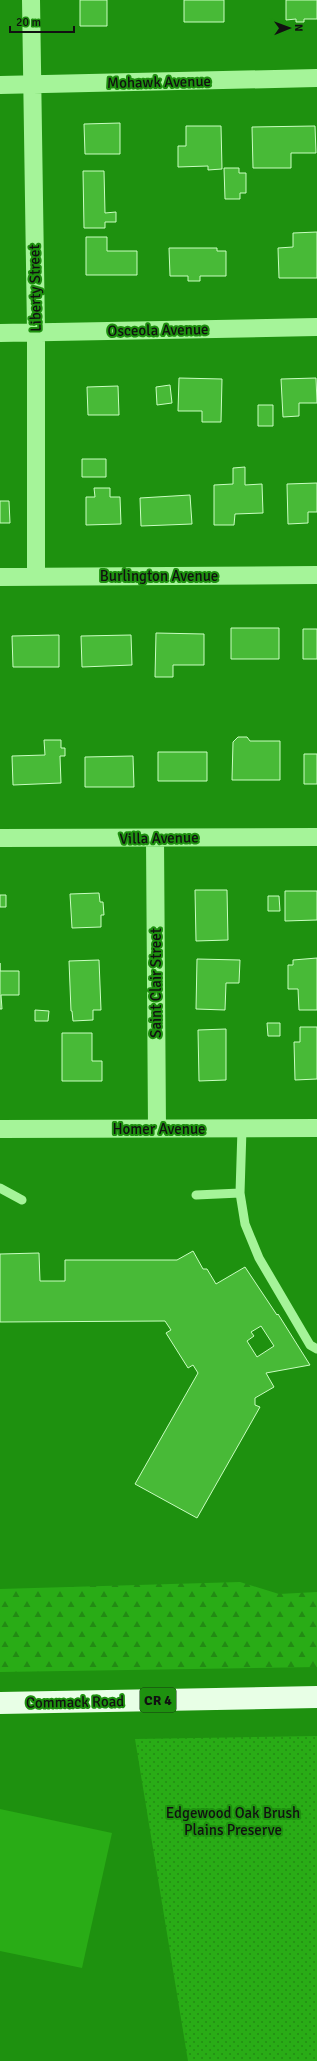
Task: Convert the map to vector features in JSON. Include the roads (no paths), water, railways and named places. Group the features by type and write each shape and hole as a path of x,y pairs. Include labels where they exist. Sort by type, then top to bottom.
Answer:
{"main road":[{"name":"Commack Road","path":"0,1703 317,1697"}],"street":[{"name":"Liberty Street","path":"31,0 36,332 36,576"},
{"name":"Mohawk Avenue","path":"0,85 317,78"},
{"name":"Osceola Avenue","path":"0,333 317,327"},
{"name":"Burlington Avenue","path":"0,577 317,574"},
{"name":"Villa Avenue","path":"0,838 155,839 317,837"},
{"name":"Saint Clair Street","path":"155,839 156,1128"},
{"name":"Homer Avenue","path":"0,1129 317,1128"}],"lane":[{"path":"242,1129 240,1193 245,1224 259,1258 310,1345 317,1349"},
{"path":"0,1188 22,1200"},
{"path":"196,1195 240,1193"}],"park label":[{"name":"Edgewood Oak Brush Plains Preserve","path":"233,1822"}]}
